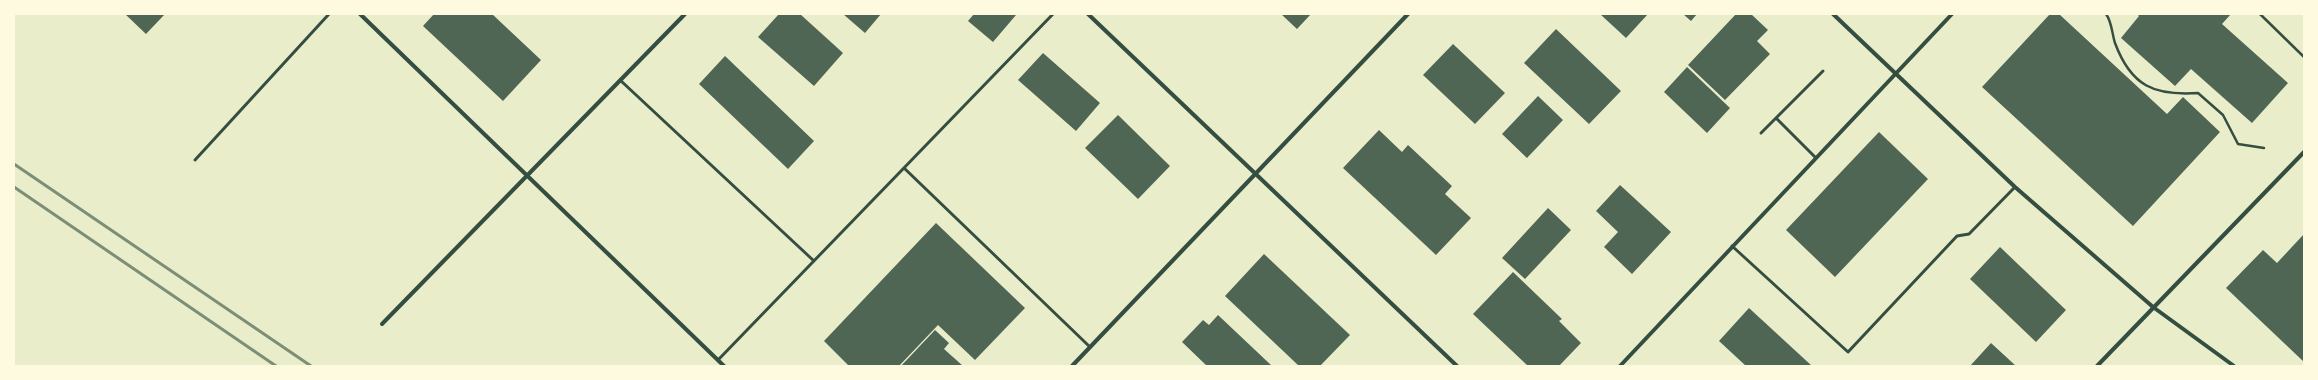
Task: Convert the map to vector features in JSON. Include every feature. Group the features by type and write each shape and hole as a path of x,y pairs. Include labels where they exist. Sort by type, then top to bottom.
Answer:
{"street":[{"path":"360,14 724,366"},
{"path":"382,324 685,14"},
{"path":"1088,14 1457,366"},
{"path":"1072,366 1408,14"},
{"path":"1833,14 2015,187 2153,307 2234,366"},
{"path":"1620,366 1952,14"},
{"path":"2097,366 2304,152"}],"lane":[{"path":"195,160 329,14"},
{"path":"718,360 1053,14"},
{"path":"1761,133 1823,71"},
{"path":"620,80 814,262"},
{"path":"1776,118 1816,158"},
{"path":"904,168 1090,347"},
{"path":"1732,246 1848,352 1957,236 1969,234 2015,187"}],"path":[{"path":"2106,14 2123,63 2144,87 2175,95 2198,93 2223,115 2238,144 2264,148"},
{"path":"2260,14 2304,57"}],"building":[{"path":"125,14 165,14 146,34"},
{"path":"434,14 492,14 541,60 503,101 423,26"},
{"path":"779,14 800,14 843,53 814,86 758,37"},
{"path":"843,14 881,14 865,33"},
{"path":"974,14 1016,15 993,42 968,21"},
{"path":"1281,14 1311,14 1297,29"},
{"path":"1600,14 1648,14 1626,38"},
{"path":"1683,14 1697,14 1691,21"},
{"path":"1736,14 1751,14 1768,30 1757,41 1770,54 1725,100 1688,65"},
{"path":"2050,14 2059,14 2167,114 2183,97 2220,132 2133,226 1982,87"},
{"path":"2137,14 2231,14 2222,24 2288,83 2252,123 2191,69 2175,86 2121,38 2139,16"},
{"path":"1556,29 1621,91 1589,124 1524,63"},
{"path":"1453,44 1505,93 1475,124 1423,75"},
{"path":"1043,53 1100,103 1076,131 1018,80"},
{"path":"725,56 814,141 788,169 699,84"},
{"path":"1687,67 1730,108 1707,133 1664,92"},
{"path":"1538,96 1563,120 1527,158 1502,134"},
{"path":"1118,115 1170,166 1138,199 1085,148"},
{"path":"1379,130 1402,152 1408,145 1452,186 1445,194 1471,218 1436,255 1343,168"},
{"path":"1879,132 1928,179 1835,277 1786,230"},
{"path":"1620,185 1671,232 1632,274 1604,247 1618,232 1596,211"},
{"path":"1548,208 1571,230 1525,279 1502,258"},
{"path":"936,223 1025,308 975,360 938,325 899,366 849,366 824,341"},
{"path":"2304,234 2304,362 2226,288 2263,250 2277,263"},
{"path":"2000,247 2066,310 2036,342 1970,279"},
{"path":"1264,254 1350,335 1320,366 1299,366 1225,296"},
{"path":"1513,272 1562,319 1559,321 1581,343 1559,366 1528,366 1473,314"},
{"path":"1749,308 1812,366 1746,366 1719,341"},
{"path":"1218,315 1272,366 1207,366 1182,342 1203,320 1209,325"},
{"path":"935,330 949,343 944,349 963,366 901,366"},
{"path":"1991,343 2016,366 1970,366"}],"railway":[{"path":"14,164 311,366"},
{"path":"14,187 276,366"}]}
